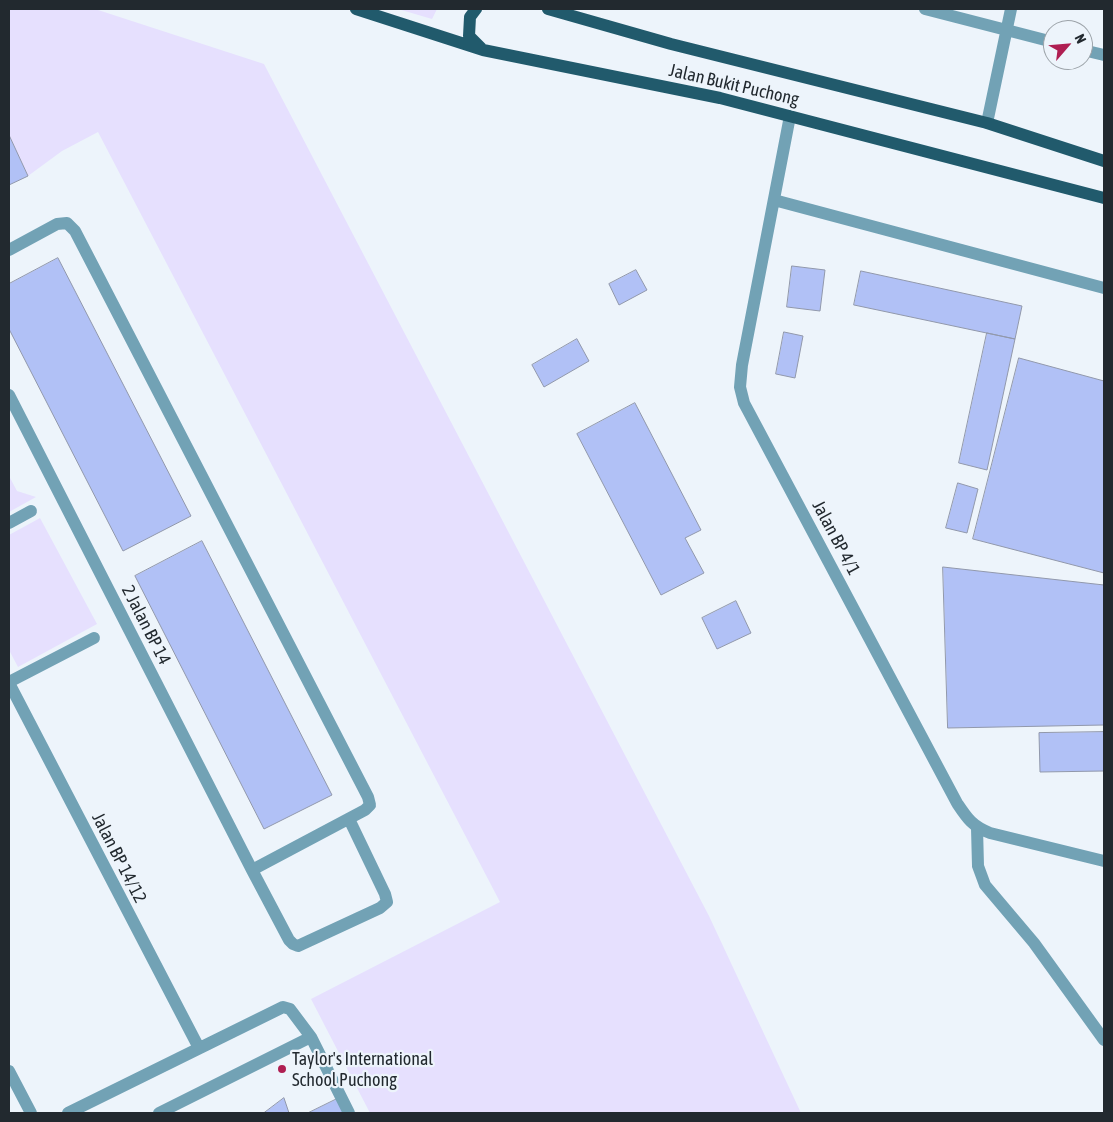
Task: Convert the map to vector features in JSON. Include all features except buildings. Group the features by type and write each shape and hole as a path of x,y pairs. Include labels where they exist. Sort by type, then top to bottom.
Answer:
{"main road":[{"name":"Jalan Bukit Puchong","path":"356,9 483,50 720,98 1104,198"},
{"path":"476,9 470,17 470,36 483,50"},
{"name":"Jalan Bukit Puchong","path":"548,9 671,44 987,124 1104,161"}],"street":[{"path":"925,9 1043,39"},
{"path":"987,124 1011,9"},
{"name":"Jalan BP 4/1","path":"790,116 742,365 740,387 744,403 957,803 977,828"},
{"path":"774,200 1104,288"},
{"path":"9,250 57,224 67,223 75,231 368,797 370,805 365,810 252,870"},
{"name":"2 Jalan BP 14","path":"9,395 252,870 289,940 293,944 298,946 380,908 386,902 385,894 349,819"},
{"path":"9,523 31,511"},
{"path":"9,683 94,638"},
{"name":"Jalan BP 14/12","path":"9,683 199,1048"},
{"path":"1104,862 977,828 978,866 985,885 1034,943 1104,1040"},
{"path":"68,1113 283,1007 290,1009 311,1037 349,1113"},
{"path":"159,1113 311,1037"},
{"path":"9,1071 31,1113"}],"shaded area":[{"path":"9,9 95,9 264,64 709,916 801,1113 370,1113 311,999 500,902 98,132 62,151 28,176 9,135"},
{"path":"398,9 437,9 432,19"},
{"path":"9,476 17,491 36,497 9,512"},
{"path":"40,518 97,624 18,667 9,650 9,535"}],"place":[{"name":"Taylor's International School Puchong","path":"282,1069"}]}
